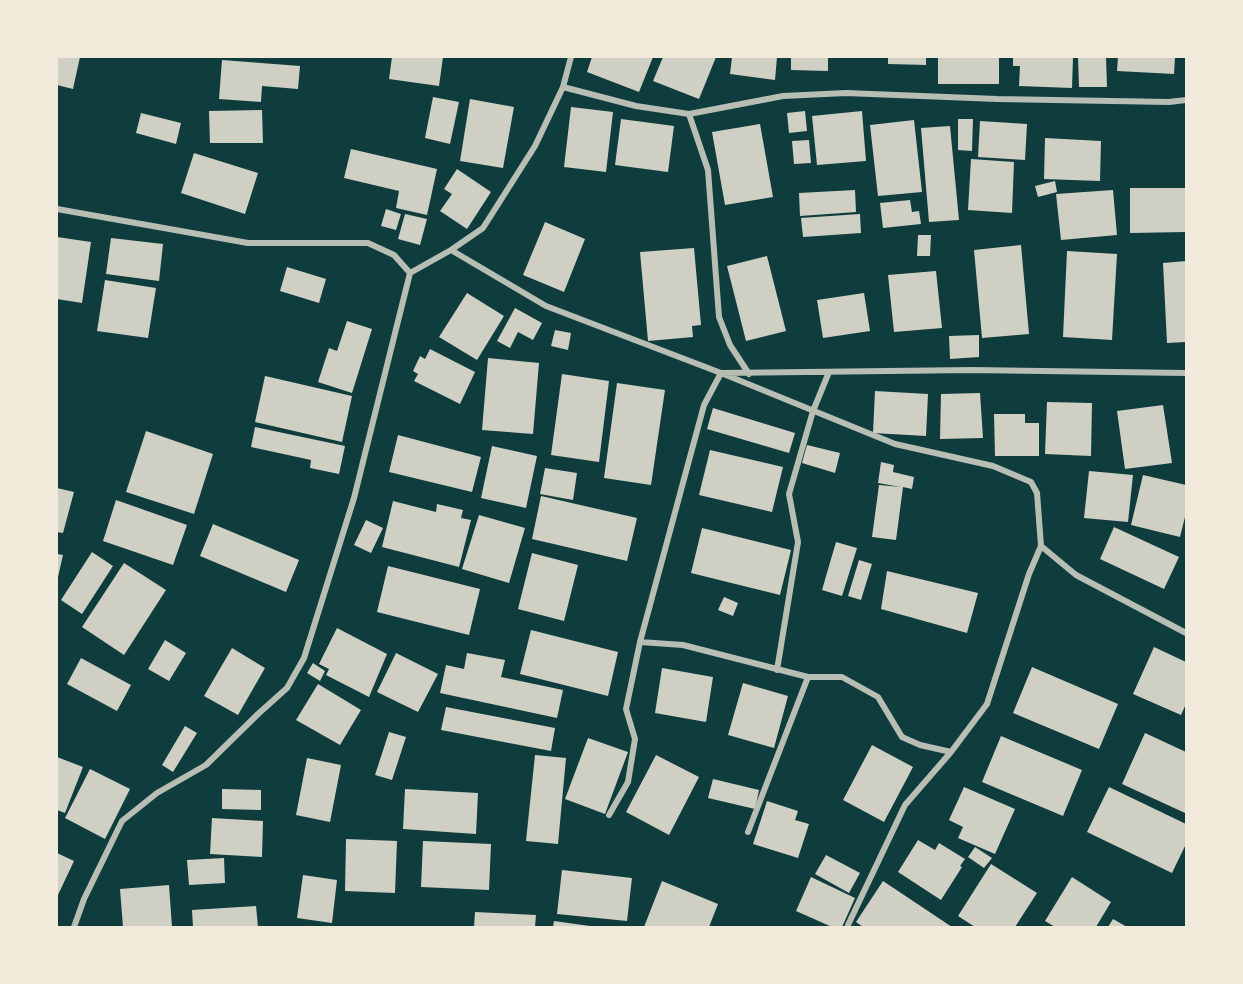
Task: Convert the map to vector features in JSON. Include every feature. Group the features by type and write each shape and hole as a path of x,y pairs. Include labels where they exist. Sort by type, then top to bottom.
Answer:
{"street":[{"path":"74,927 84,899 122,821 157,793 206,765 288,688 304,658 354,498 410,273 451,250 483,228 535,146 563,87 571,57"},
{"path":"563,87 636,106 689,114 783,96 846,93 1077,101 1169,102 1186,100"},
{"path":"689,114 708,170 719,317 730,345 748,374"},
{"path":"57,209 248,243 368,243 394,255 410,273"},
{"path":"451,250 546,306 721,373 894,444 993,466 1031,482 1037,493 1041,546 1029,574 987,704 951,752 905,805 848,925"},
{"path":"721,373 971,370 1186,373"},
{"path":"777,670 798,542 789,494 813,411 829,372"},
{"path":"609,815 627,782 635,739 626,709 640,642 704,405 721,373"},
{"path":"1041,546 1076,575 1186,633"},
{"path":"640,642 683,645 808,676 842,676 878,697 902,737 920,745 951,752"},
{"path":"748,832 808,676"}],"building":[{"path":"57,57 80,57 73,89 57,85"},
{"path":"392,57 443,57 439,86 389,79"},
{"path":"592,57 653,57 639,92 587,72"},
{"path":"663,57 716,57 699,99 653,81"},
{"path":"732,57 777,57 775,80 730,74"},
{"path":"791,57 828,57 828,71 791,70"},
{"path":"888,57 926,57 926,65 888,64"},
{"path":"938,57 999,57 999,84 938,84"},
{"path":"1013,57 1073,57 1072,88 1019,86 1020,66 1013,66"},
{"path":"1078,57 1106,57 1107,87 1079,87"},
{"path":"1118,57 1175,57 1174,74 1117,71"},
{"path":"222,60 300,66 298,89 262,86 261,102 219,99"},
{"path":"433,97 459,102 450,144 425,138"},
{"path":"470,99 514,107 503,168 460,161"},
{"path":"571,107 613,112 606,172 564,167"},
{"path":"262,110 263,143 210,143 209,111"},
{"path":"805,111 807,131 789,133 787,113"},
{"path":"862,111 866,161 817,165 812,116"},
{"path":"141,113 181,123 176,144 136,133"},
{"path":"621,119 674,126 668,172 615,165"},
{"path":"958,119 973,119 972,151 958,150"},
{"path":"914,120 922,192 878,196 870,125"},
{"path":"980,121 1027,124 1025,160 978,157"},
{"path":"760,124 773,197 725,205 712,132"},
{"path":"950,126 959,220 929,222 921,128"},
{"path":"1045,138 1101,141 1100,181 1044,179"},
{"path":"809,140 811,163 794,164 792,141"},
{"path":"351,149 437,169 427,215 396,208 399,191 344,178"},
{"path":"194,153 258,173 245,214 181,193"},
{"path":"971,159 1014,162 1012,213 968,210"},
{"path":"457,169 491,192 467,229 440,211 452,194 444,189"},
{"path":"1055,181 1057,192 1038,197 1035,186"},
{"path":"1130,188 1186,188 1186,232 1130,233"},
{"path":"855,190 856,212 800,216 799,193"},
{"path":"1113,190 1117,235 1061,240 1056,194"},
{"path":"910,200 912,212 919,211 921,224 883,228 880,203"},
{"path":"386,209 401,214 396,230 381,226"},
{"path":"405,214 427,219 420,245 398,239"},
{"path":"860,214 861,233 803,237 801,218"},
{"path":"545,222 585,239 564,292 523,275"},
{"path":"918,235 931,235 930,256 917,256"},
{"path":"57,237 91,242 82,303 57,299"},
{"path":"111,238 163,244 159,281 106,274"},
{"path":"1021,245 1029,334 982,338 974,250"},
{"path":"694,248 701,325 692,326 693,337 648,341 640,252"},
{"path":"1067,251 1117,254 1112,340 1063,337"},
{"path":"767,256 786,331 746,341 727,266"},
{"path":"1186,261 1186,342 1167,343 1163,263"},
{"path":"287,267 326,279 319,303 280,291"},
{"path":"936,271 942,328 894,332 888,275"},
{"path":"105,280 156,288 148,338 97,331"},
{"path":"467,293 504,316 477,360 439,337"},
{"path":"864,293 870,331 823,338 817,300"},
{"path":"515,308 542,323 533,340 518,332 510,348 497,341"},
{"path":"347,321 372,329 352,393 318,382 329,348 337,351"},
{"path":"555,330 571,333 568,350 551,346"},
{"path":"979,335 979,357 950,359 949,336"},
{"path":"430,349 475,372 460,404 414,381 418,374 413,371 420,356 425,359"},
{"path":"488,358 539,363 533,434 482,430"},
{"path":"562,374 609,381 599,462 551,455"},
{"path":"265,376 352,396 342,442 255,422"},
{"path":"617,383 665,390 651,485 604,478"},
{"path":"875,391 928,394 926,436 873,433"},
{"path":"980,393 983,438 940,439 941,394"},
{"path":"1047,402 1092,403 1091,456 1045,454"},
{"path":"1163,405 1172,463 1125,469 1117,411"},
{"path":"713,408 795,433 789,453 707,429"},
{"path":"994,414 1025,414 1025,423 1039,423 1039,456 995,456"},
{"path":"255,427 345,446 339,474 310,468 311,460 251,447"},
{"path":"146,431 213,454 194,514 126,492"},
{"path":"398,435 481,457 472,492 389,472"},
{"path":"807,445 840,453 835,473 802,463"},
{"path":"492,446 537,456 526,508 481,498"},
{"path":"710,450 783,467 772,512 699,495"},
{"path":"881,462 894,465 893,472 914,477 912,489 903,487 896,540 872,537 879,485 901,487 878,483"},
{"path":"545,468 577,473 573,500 540,494"},
{"path":"1089,471 1133,475 1128,522 1084,518"},
{"path":"1143,475 1186,485 1186,513 1180,537 1131,525"},
{"path":"57,488 74,492 63,533 57,532"},
{"path":"541,496 637,518 627,561 532,539"},
{"path":"116,500 187,525 173,565 103,541"},
{"path":"393,501 436,512 437,504 463,510 461,518 471,520 459,567 382,547"},
{"path":"479,515 525,528 509,583 462,569"},
{"path":"366,520 383,528 371,553 354,545"},
{"path":"213,524 299,560 286,592 200,556"},
{"path":"1114,527 1179,557 1164,589 1100,559"},
{"path":"702,528 791,550 780,595 691,573"},
{"path":"836,542 857,548 842,596 822,590"},
{"path":"92,552 113,566 82,614 61,600"},
{"path":"532,553 578,565 564,621 518,609"},
{"path":"57,554 63,555 58,577 57,577"},
{"path":"859,560 872,564 861,600 848,596"},
{"path":"124,563 166,590 124,655 82,627"},
{"path":"388,566 480,589 469,635 377,612"},
{"path":"887,571 978,593 967,633 881,609"},
{"path":"724,597 738,603 733,616 718,610"},
{"path":"337,628 387,654 369,697 326,675 329,669 319,664"},
{"path":"531,630 618,652 608,696 520,674"},
{"path":"165,640 186,653 169,681 148,669"},
{"path":"1154,647 1186,662 1186,704 1181,715 1133,694"},
{"path":"232,648 265,668 238,715 204,696"},
{"path":"396,653 438,674 418,712 377,692"},
{"path":"467,653 505,660 501,677 563,690 557,718 440,693 446,665 464,669"},
{"path":"81,658 131,685 117,711 67,684"},
{"path":"313,663 325,671 320,681 307,673"},
{"path":"1032,667 1118,704 1099,749 1013,713"},
{"path":"662,668 713,677 706,722 655,713"},
{"path":"743,683 788,696 774,748 728,735"},
{"path":"318,684 361,710 340,745 296,720"},
{"path":"446,707 555,728 551,751 441,730"},
{"path":"185,726 197,733 173,772 162,765"},
{"path":"389,732 406,737 392,780 375,775"},
{"path":"1145,733 1186,752 1185,813 1122,784"},
{"path":"1001,736 1082,770 1063,816 982,782"},
{"path":"588,738 628,752 605,814 565,799"},
{"path":"872,745 913,767 884,822 843,800"},
{"path":"535,755 566,758 558,844 526,841"},
{"path":"656,755 699,777 669,835 626,812"},
{"path":"57,757 83,767 65,813 57,810"},
{"path":"307,758 341,765 330,822 296,815"},
{"path":"90,769 130,789 105,839 65,818"},
{"path":"713,779 759,790 755,809 708,798"},
{"path":"964,787 1015,809 995,854 958,838 963,827 949,820"},
{"path":"1109,787 1186,824 1186,844 1172,873 1087,832"},
{"path":"222,789 261,790 261,810 222,809"},
{"path":"405,789 478,793 476,834 403,829"},
{"path":"767,801 798,811 795,820 809,824 798,858 753,844"},
{"path":"212,818 263,821 262,857 210,854"},
{"path":"346,839 397,841 395,893 345,891"},
{"path":"918,840 935,850 939,843 965,859 941,900 898,872"},
{"path":"423,841 491,844 489,890 421,887"},
{"path":"975,847 992,858 984,868 968,857"},
{"path":"57,853 74,861 57,897"},
{"path":"826,855 860,873 849,893 815,874"},
{"path":"224,858 225,883 189,885 187,860"},
{"path":"991,864 1037,893 1015,927 975,927 958,916"},
{"path":"562,870 632,878 627,921 557,914"},
{"path":"303,875 337,880 332,923 297,918"},
{"path":"811,877 855,898 842,927 832,927 796,911"},
{"path":"1072,877 1111,902 1096,927 1055,927 1045,921"},
{"path":"662,881 718,904 709,927 644,927"},
{"path":"883,881 952,927 863,927 856,922"},
{"path":"169,885 172,927 123,927 120,889"},
{"path":"256,906 258,927 193,927 192,910"},
{"path":"475,912 536,915 535,927 474,927"},
{"path":"1113,919 1127,927 1108,927"},
{"path":"554,921 590,926 590,927 553,927"}]}
